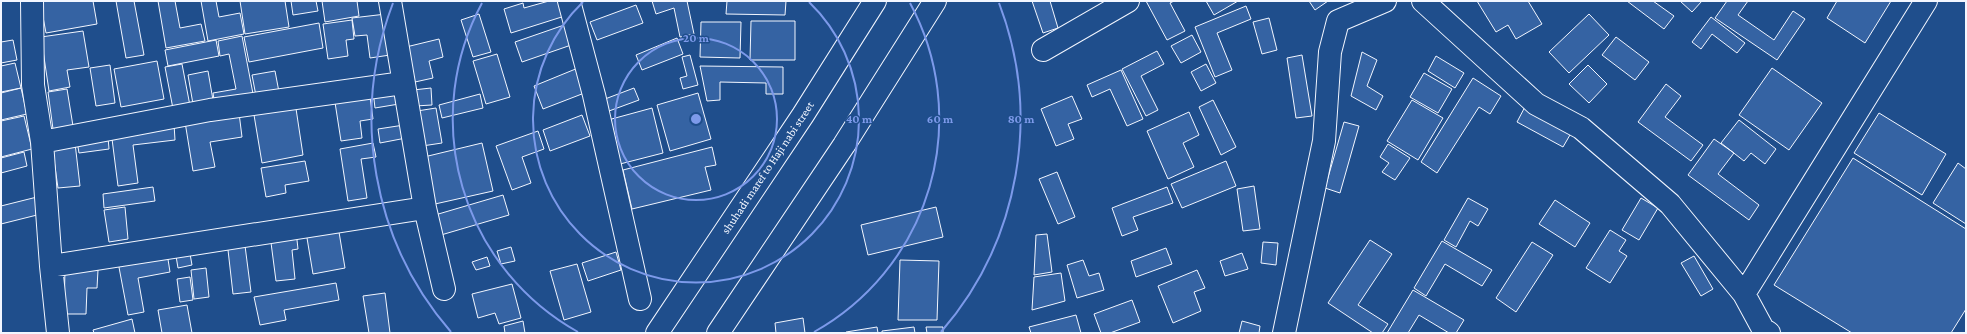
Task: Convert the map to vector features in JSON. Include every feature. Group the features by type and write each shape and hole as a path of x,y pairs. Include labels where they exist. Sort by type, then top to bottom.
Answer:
{"street":[{"path":"32,1 33,85 42,142 51,266 58,333"},
{"path":"390,1 425,208 444,290"},
{"path":"569,1 594,95 640,299"},
{"name":"shuhadi maref to Haji nabi street","path":"657,333 803,115 875,1"},
{"path":"718,333 844,145 935,1"},
{"path":"1043,50 1128,1"},
{"path":"1284,333 1324,141 1330,52 1338,20 1385,1"},
{"path":"1423,1 1536,104 1581,128 1670,204 1744,294 1764,332"},
{"path":"1744,294 1926,1"},
{"path":"42,142 210,110 403,83"},
{"path":"51,266 425,208"}],"building":[{"path":"40,1 93,1 97,24 46,33"},
{"path":"116,1 134,1 144,55 126,58"},
{"path":"158,1 175,1 180,28 201,24 205,41 166,48"},
{"path":"201,1 216,1 219,17 240,13 244,34 208,41"},
{"path":"240,1 285,1 289,27 245,34"},
{"path":"291,1 316,1 318,11 293,15"},
{"path":"322,1 357,1 359,16 325,22"},
{"path":"549,1 564,1 568,15 511,33 504,9 523,3 524,8"},
{"path":"652,1 687,1 694,34 680,37 674,8 656,14"},
{"path":"727,1 786,1 785,15 726,14"},
{"path":"1032,1 1050,1 1058,28 1043,33"},
{"path":"1146,1 1174,1 1170,3 1185,31 1167,40"},
{"path":"1206,1 1238,1 1214,15"},
{"path":"1309,1 1328,1 1315,10"},
{"path":"1477,1 1528,1 1542,24 1516,39 1508,25 1496,32"},
{"path":"1627,1 1653,1 1674,16 1664,29"},
{"path":"1680,1 1702,1 1692,12"},
{"path":"1727,1 1748,1 1738,15 1774,40 1793,11 1805,19 1777,60 1715,18"},
{"path":"1837,1 1891,1 1865,43 1827,18"},
{"path":"636,5 643,23 597,40 590,22"},
{"path":"1246,6 1251,19 1217,33 1232,70 1215,77 1195,27"},
{"path":"386,14 390,55 370,58 367,35 355,36 352,18"},
{"path":"479,14 491,52 473,57 461,20"},
{"path":"1589,14 1609,35 1569,73 1549,52"},
{"path":"1711,17 1745,43 1737,53 1712,34 1701,49 1692,42"},
{"path":"1269,18 1277,50 1262,54 1253,22"},
{"path":"352,20 354,39 346,40 348,56 328,59 323,24"},
{"path":"751,21 795,21 795,60 750,60"},
{"path":"701,22 741,22 740,58 700,57"},
{"path":"319,23 323,48 249,62 244,37"},
{"path":"570,23 577,43 522,62 515,42"},
{"path":"83,31 89,67 67,70 70,87 49,91 41,37"},
{"path":"1192,35 1201,52 1181,63 1171,46"},
{"path":"242,36 254,99 215,106 213,93 236,89 229,54 220,56 218,41"},
{"path":"1616,37 1649,62 1635,80 1602,55"},
{"path":"677,38 683,54 642,70 636,55"},
{"path":"439,39 443,57 429,61 433,78 415,82 406,47"},
{"path":"13,40 17,60 1,63 1,42"},
{"path":"216,40 219,56 168,66 165,50"},
{"path":"1157,51 1164,64 1141,76 1158,110 1146,116 1122,69"},
{"path":"1362,52 1377,60 1367,86 1383,96 1376,110 1351,96"},
{"path":"497,54 510,97 486,104 473,61"},
{"path":"690,55 698,85 683,89 680,78 687,76 682,57"},
{"path":"1302,55 1312,116 1296,118 1287,58"},
{"path":"1436,56 1464,73 1455,88 1428,71"},
{"path":"157,61 164,99 121,107 114,69"},
{"path":"15,63 21,88 1,92 1,66"},
{"path":"182,64 191,111 174,114 165,67"},
{"path":"1206,64 1216,83 1201,91 1191,72"},
{"path":"110,65 115,103 96,106 90,68"},
{"path":"1588,65 1607,84 1589,103 1569,84"},
{"path":"700,66 783,67 783,94 766,94 766,83 720,82 720,100 707,101"},
{"path":"578,68 587,92 543,109 534,86"},
{"path":"1772,68 1822,103 1789,150 1739,115"},
{"path":"1121,70 1143,119 1127,126 1110,89 1092,97 1087,85"},
{"path":"208,71 214,106 194,110 188,75"},
{"path":"275,71 279,92 256,96 252,75"},
{"path":"1424,73 1452,89 1438,113 1410,97"},
{"path":"1473,78 1501,96 1490,114 1479,107 1437,173 1421,162"},
{"path":"1666,84 1681,96 1665,117 1703,145 1691,161 1638,122"},
{"path":"397,87 399,104 375,108 373,91"},
{"path":"21,88 27,114 1,120 1,93"},
{"path":"431,88 432,105 415,106 413,90"},
{"path":"634,88 639,100 609,111 605,99"},
{"path":"67,89 73,126 53,129 48,92"},
{"path":"369,90 373,119 360,121 362,138 341,141 334,96"},
{"path":"698,93 711,139 670,151 657,105"},
{"path":"480,94 483,108 442,118 439,105"},
{"path":"1072,96 1082,119 1068,124 1074,139 1056,146 1041,109"},
{"path":"1213,100 1236,147 1221,155 1199,107"},
{"path":"1412,100 1443,118 1418,160 1387,141"},
{"path":"295,102 303,155 262,163 253,109"},
{"path":"1527,103 1574,128 1563,147 1517,122"},
{"path":"436,108 442,143 422,146 417,111"},
{"path":"652,108 663,153 620,164 608,120"},
{"path":"1189,112 1199,135 1183,143 1194,167 1168,179 1147,131"},
{"path":"239,113 242,137 210,142 215,167 193,171 185,122"},
{"path":"1879,113 1946,154 1922,195 1854,153"},
{"path":"582,115 590,136 550,151 543,130"},
{"path":"24,116 32,149 1,157 1,121"},
{"path":"1739,120 1776,149 1765,164 1751,153 1744,161 1721,143"},
{"path":"1344,122 1359,126 1340,193 1325,188"},
{"path":"174,124 175,140 133,145 138,183 118,186 111,131"},
{"path":"404,125 406,138 380,143 378,129"},
{"path":"538,131 544,149 522,157 531,183 512,190 496,146"},
{"path":"108,137 109,149 79,153 77,141"},
{"path":"1714,139 1734,153 1718,174 1759,205 1749,220 1688,175"},
{"path":"75,143 80,186 58,188 52,146"},
{"path":"373,143 376,157 361,159 367,198 348,201 340,149"},
{"path":"482,143 493,191 435,204 424,157"},
{"path":"1388,144 1410,158 1395,180 1382,172 1389,163 1380,157"},
{"path":"712,147 716,165 705,167 711,190 632,209 623,170"},
{"path":"24,152 27,166 1,173 1,158"},
{"path":"1853,158 1966,229 1966,309 1951,333 1852,333 1774,285"},
{"path":"305,161 309,181 285,185 286,193 266,197 261,168"},
{"path":"1226,161 1236,186 1182,208 1171,184"},
{"path":"1958,163 1966,169 1966,224 1933,203"},
{"path":"1057,172 1075,217 1058,224 1039,179"},
{"path":"1254,186 1260,229 1243,231 1237,189"},
{"path":"153,187 155,201 104,208 103,194"},
{"path":"1167,187 1173,203 1133,217 1138,230 1122,236 1112,208"},
{"path":"503,195 509,215 441,235 435,215"},
{"path":"37,197 41,214 1,224 1,206"},
{"path":"1468,198 1488,209 1478,226 1470,221 1456,247 1444,240"},
{"path":"1641,198 1658,208 1639,240 1622,230"},
{"path":"1555,200 1590,223 1575,247 1539,224"},
{"path":"125,207 128,239 109,242 104,210"},
{"path":"936,207 943,237 868,255 861,225"},
{"path":"338,226 345,268 313,274 306,232"},
{"path":"1610,230 1626,240 1619,251 1627,256 1610,283 1586,268"},
{"path":"296,231 298,249 292,250 295,279 276,281 270,235"},
{"path":"1047,234 1052,272 1034,275 1036,235"},
{"path":"244,238 251,292 233,294 227,241"},
{"path":"1370,240 1392,254 1358,305 1388,324 1382,333 1373,333 1328,303"},
{"path":"1442,241 1492,270 1482,286 1445,264 1426,296 1414,288"},
{"path":"1263,242 1278,243 1276,265 1261,263"},
{"path":"1532,242 1553,255 1516,312 1496,298"},
{"path":"511,247 515,261 501,264 497,251"},
{"path":"189,248 192,265 178,268 175,250"},
{"path":"1166,248 1172,264 1136,277 1131,261"},
{"path":"616,252 621,270 588,281 582,263"},
{"path":"167,253 170,272 138,278 144,312 128,315 118,262"},
{"path":"1242,253 1248,269 1225,276 1220,261"},
{"path":"1694,256 1713,289 1701,296 1681,263"},
{"path":"487,257 490,266 476,270 472,262"},
{"path":"900,260 939,261 937,320 898,320"},
{"path":"1083,260 1089,276 1099,273 1104,290 1077,298 1067,265"},
{"path":"577,264 591,312 564,320 550,271"},
{"path":"206,268 209,297 194,299 191,270"},
{"path":"65,269 98,270 97,288 87,288 86,314 64,314"},
{"path":"1197,270 1205,288 1194,292 1201,311 1173,323 1158,286"},
{"path":"1061,273 1065,301 1032,310 1034,277"},
{"path":"190,277 193,300 180,302 177,279"},
{"path":"336,283 339,300 284,310 286,320 260,325 254,297"},
{"path":"512,284 521,318 499,324 495,313 478,318 472,294"},
{"path":"1413,290 1464,320 1456,333 1449,333 1419,315 1408,333 1387,333"},
{"path":"385,293 390,333 369,333 363,296"},
{"path":"1132,300 1140,322 1110,333 1101,333 1094,314"},
{"path":"187,305 192,333 162,333 158,310"},
{"path":"1076,315 1081,333 1031,333 1029,327"},
{"path":"803,318 805,333 776,333 775,323"},
{"path":"132,319 135,333 94,333 93,330"},
{"path":"523,321 525,333 505,333 504,326"},
{"path":"1242,321 1260,326 1259,333 1239,333"},
{"path":"877,327 878,333 846,332"},
{"path":"914,327 915,333 882,333 882,331"},
{"path":"926,327 943,327 943,333 927,333"}]}
